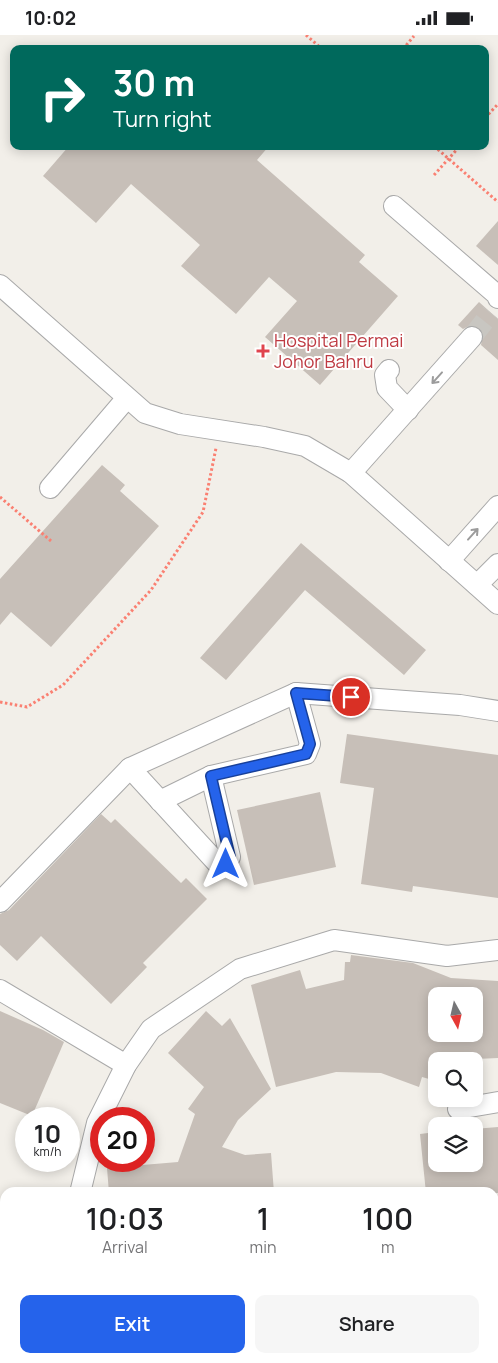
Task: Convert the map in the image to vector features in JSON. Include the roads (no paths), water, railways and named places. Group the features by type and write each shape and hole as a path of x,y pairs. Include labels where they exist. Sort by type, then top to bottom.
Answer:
{"street":[{"path":"394,206 466,278 497,295 496,305"},
{"path":"0,285 126,399 145,413 180,424 305,446 351,473 498,604"},
{"path":"351,473 472,337"},
{"path":"389,370 385,375 386,388 412,405"},
{"path":"50,489 126,399"},
{"path":"449,561 498,506"},
{"path":"477,585 498,565"},
{"path":"0,902 130,768 296,693 460,705 498,711"},
{"path":"160,801 211,776 306,754 310,744 296,693"},
{"path":"130,768 218,864 226,864 230,857 211,776"},
{"path":"81,1187 97,1123 126,1065 151,1029 240,969 334,940 447,957 498,951"},
{"path":"0,990 126,1065"},
{"path":"458,1109 498,1102"}],"tunnel":[{"path":"472,337 491,313"}],"place":[{"name":"Hospital Permai Johor Bahru","path":"263,351"}]}
